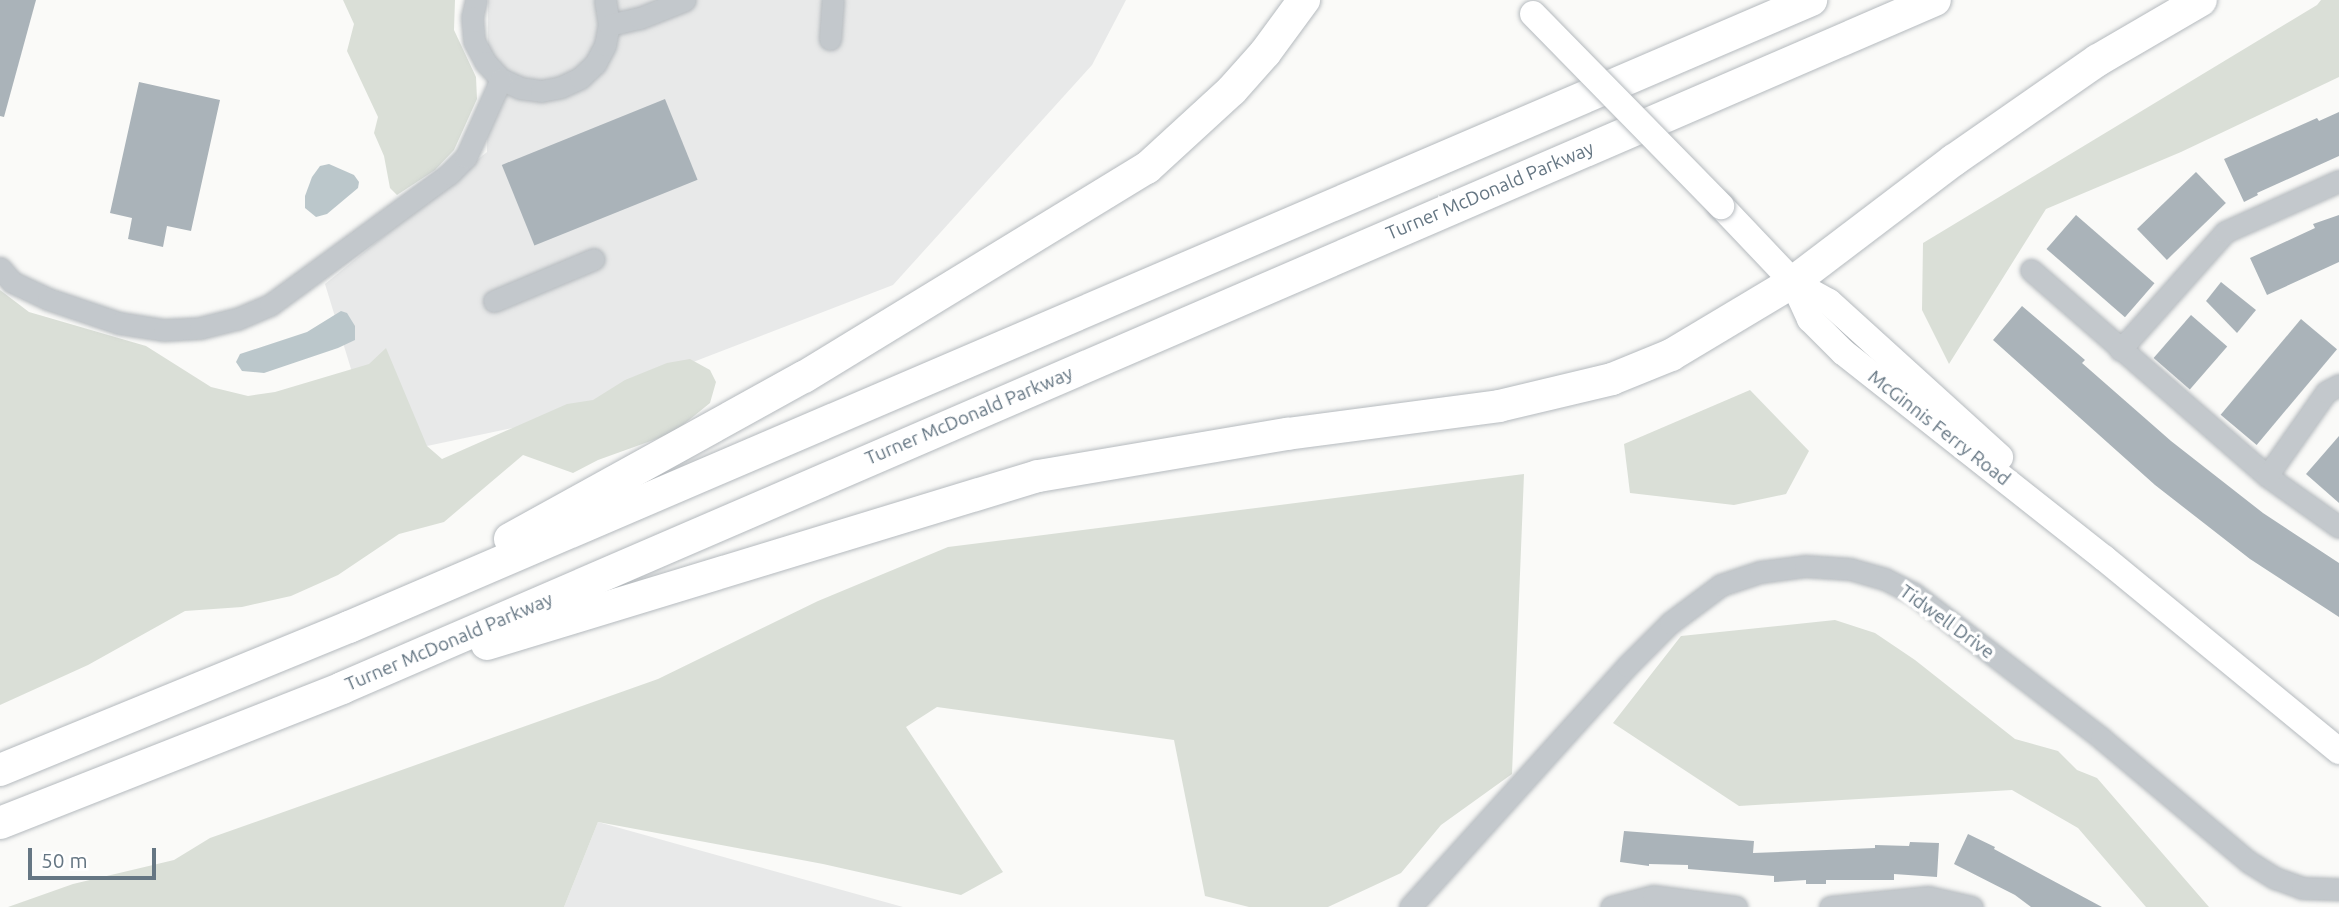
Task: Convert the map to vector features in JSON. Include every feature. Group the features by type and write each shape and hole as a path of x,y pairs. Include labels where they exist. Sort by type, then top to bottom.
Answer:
{"highway":[{"path":"349,627 804,377 1147,168 1232,90 1265,53 1304,0"},
{"path":"0,770 349,627 1811,0"},
{"name":"Turner McDonald Parkway","path":"0,823 342,688 1935,0"},
{"path":"342,688 1038,476 1287,434 1499,406 1612,379 1671,355 1793,282 1954,160 2087,68 2201,0"}],"main road":[{"name":"McGinnis Ferry Road","path":"1527,7 1793,282 1829,302 1948,407 2104,558 2339,751"}],"street":[{"path":"477,0 472,17 474,41 485,62 502,79 520,88 541,90 561,87 580,78 595,64 605,45 609,25 605,0"},
{"path":"609,25 640,18 685,0"},
{"path":"830,39 833,0"},
{"path":"0,268 12,282 48,299 118,323 164,330 200,328 237,319 270,305 449,174 466,157 502,79"},
{"path":"2120,350 2225,232 2339,181"},
{"path":"494,301 594,259"},
{"path":"2031,270 2267,476 2339,527"},
{"path":"2267,476 2326,392 2339,385"},
{"name":"Tidwell Drive","path":"1410,907 1627,666 1671,623 1721,585 1760,572 1805,566 1850,569 1885,579 1913,593 2101,738 2249,862 2275,878 2302,888 2339,889"},
{"path":"1611,907 1653,896 1736,907"},
{"path":"1830,907 1927,897 1972,907"}],"shaded area":[{"path":"343,0 455,0 454,30 476,77 477,99 454,150 435,170 397,195 390,188 384,156 374,133 378,117 347,51 354,24"},
{"path":"488,0 1126,0 1092,65 893,285 532,424 427,446 381,467 325,284 487,152"},
{"path":"2321,0 2339,0 2339,77 2181,152 2046,209 1949,364 1922,310 1923,243 2317,5"},
{"path":"329,164 354,175 359,182 358,188 327,214 316,217 305,208 305,196 312,177 320,166"},
{"path":"0,290 29,312 146,346 211,387 248,396 275,392 369,364 386,348 427,446 442,459 567,404 593,400 625,380 667,363 690,359 710,370 716,382 710,403 673,433 598,460 573,473 523,455 444,522 399,534 338,575 291,596 242,607 185,611 88,665 0,705"},
{"path":"341,311 347,313 355,326 355,340 264,373 242,371 236,362 240,354 307,332"},
{"path":"1750,390 1809,451 1786,494 1734,505 1630,493 1624,444"},
{"path":"1524,474 1512,774 1441,825 1401,873 1328,907 1249,907 1205,896 1174,740 937,707 906,727 1003,872 961,895 823,864 598,822 564,907 8,907 73,884 174,860 210,838 658,679 818,601 948,547"},
{"path":"1835,620 1875,633 1915,660 2015,739 2058,751 2077,770 2097,778 2209,907 2146,907 2078,828 2012,790 1739,806 1613,723 1681,636"},
{"path":"598,822 903,907 564,907"}],"building":[{"path":"0,0 36,0 4,117 0,116"},
{"path":"139,82 220,100 191,231 167,226 163,247 128,239 132,218 110,213"},
{"path":"665,99 698,180 534,246 502,165"},
{"path":"2339,112 2339,156 2257,193 2258,195 2244,202 2224,159 2317,118 2319,121"},
{"path":"2196,172 2226,203 2167,260 2137,229"},
{"path":"2076,215 2154,283 2125,317 2046,249"},
{"path":"2339,215 2339,262 2267,295 2250,258 2315,228 2313,224"},
{"path":"2221,282 2256,310 2237,333 2206,301"},
{"path":"2022,306 2085,360 2082,363 2171,441 2263,513 2339,563 2339,617 2250,559 2155,485 1993,340"},
{"path":"2191,315 2227,346 2190,390 2154,358"},
{"path":"2301,319 2337,349 2257,445 2221,415"},
{"path":"2339,436 2339,503 2306,474"},
{"path":"1624,831 1754,841 1753,853 1875,848 1875,845 1909,846 1910,842 1939,843 1937,877 1894,874 1894,880 1826,880 1826,884 1806,884 1806,880 1774,882 1774,876 1688,869 1688,865 1649,866 1620,862"},
{"path":"1968,834 2102,907 2031,907 2015,895 1954,864"}]}
